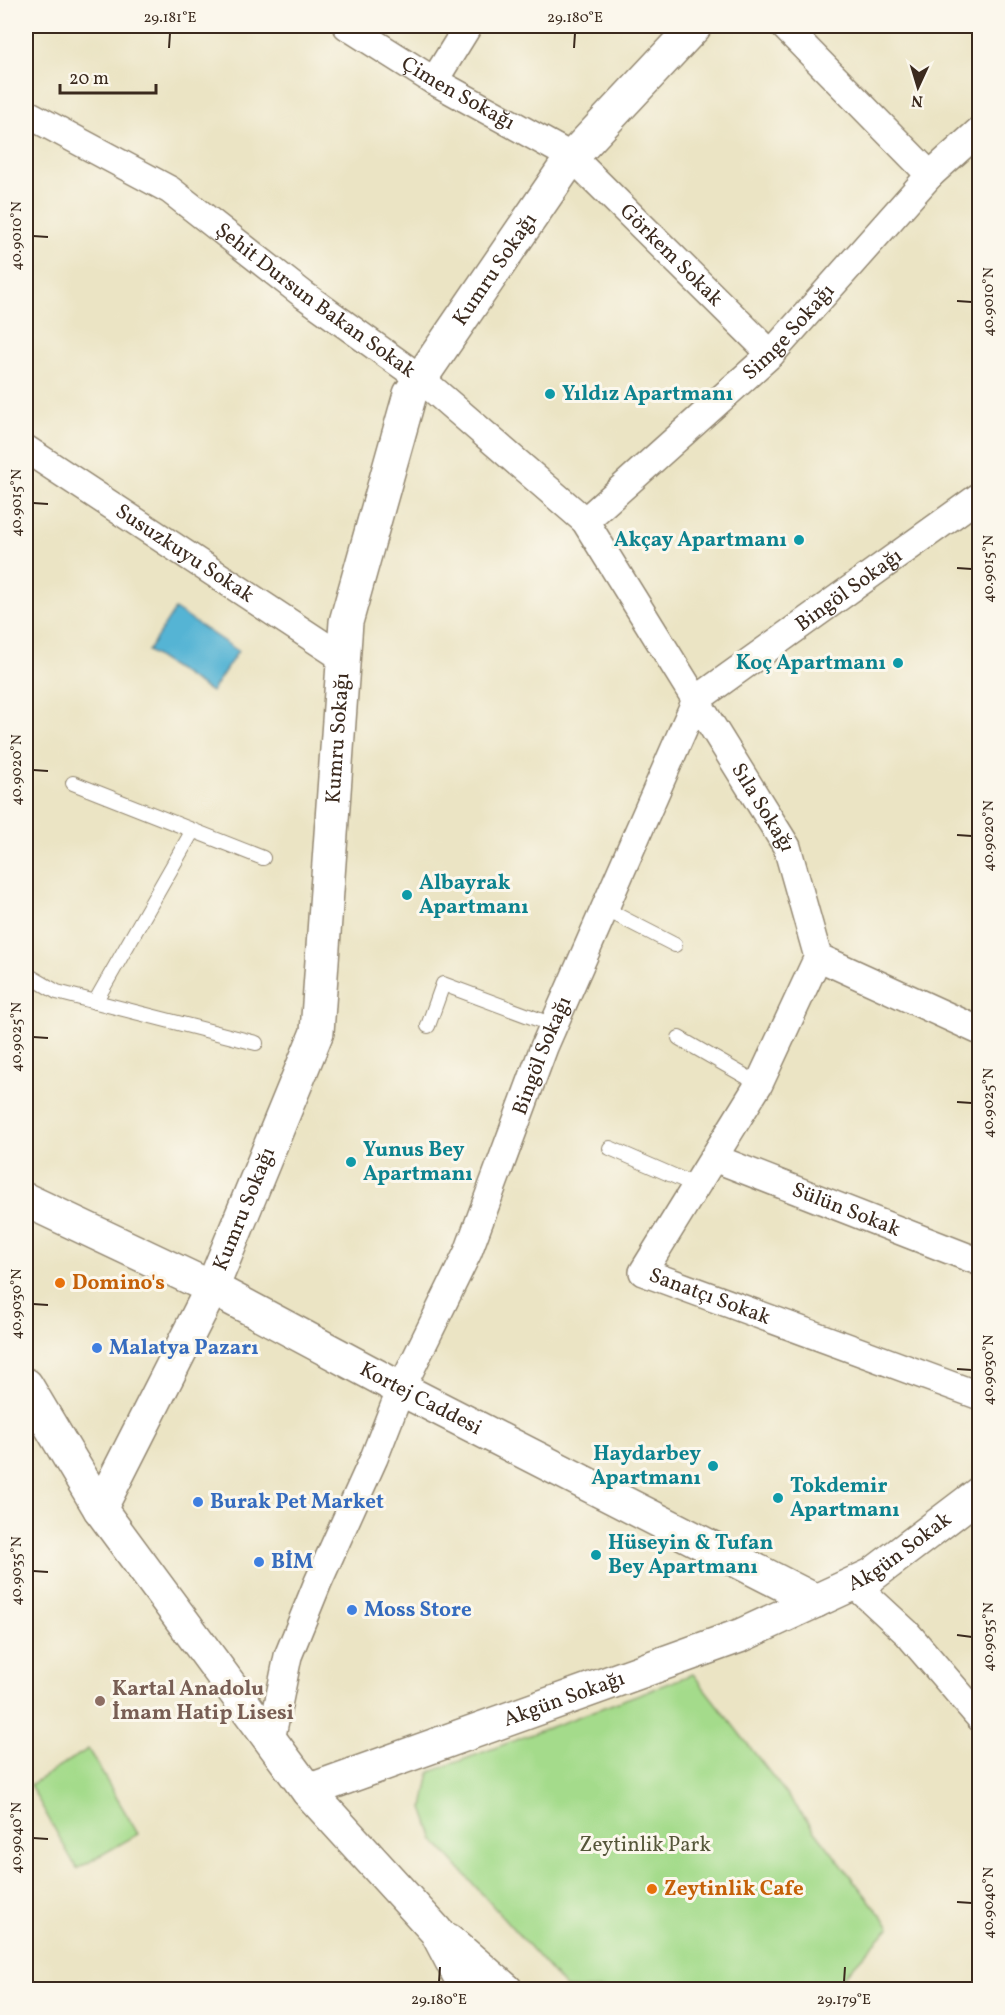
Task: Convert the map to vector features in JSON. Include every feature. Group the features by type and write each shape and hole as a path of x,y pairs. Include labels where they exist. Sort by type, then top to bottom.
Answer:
{"street":[{"name":"Çimen Sokağı","path":"347,26 434,81 573,157"},
{"path":"434,81 468,26"},
{"name":"Kumru Sokağı","path":"100,1509 212,1288 317,1032 346,622 411,394 573,157 694,26"},
{"path":"784,26 930,175"},
{"name":"Şehit Dursun Bakan Sokak","path":"26,113 170,190 304,295 421,379 585,521"},
{"name":"Simge Sokağı","path":"585,521 771,354 930,175 980,130"},
{"name":"Görkem Sokak","path":"573,157 771,354"},
{"name":"Susuzkuyu Sokak","path":"26,449 344,658"},
{"name":"Bingöl Sokağı","path":"271,1740 288,1656 318,1582 374,1458 401,1389 468,1252 554,1025 696,700 980,496"},
{"name":"Sıla Sokağı","path":"585,521 787,847 818,957"},
{"path":"818,957 980,1031"},
{"name":"Sanatçı Sokak","path":"818,957 759,1084 643,1272 980,1396"},
{"name":"Sülün Sokak","path":"714,1158 980,1262"},
{"name":"Kortej Caddesi","path":"26,1200 212,1288 401,1389 816,1600"},
{"path":"26,1385 100,1509 308,1791 436,1930 506,1989"},
{"name":"Akgün Sokak","path":"816,1600 872,1575 980,1493"},
{"path":"853,1583 908,1633 980,1718"},
{"name":"Akgün Sokağı","path":"308,1791 742,1635 816,1600"},
{"path":"436,1930 466,1989"}],"lane":[{"path":"73,783 192,832 263,858"},
{"path":"95,1002 192,832"},
{"path":"604,909 675,945"},
{"path":"26,990 32,977 57,992 256,1043"},
{"path":"428,1026 443,984 554,1025"},
{"path":"679,1038 759,1084"},
{"path":"610,1148 697,1186"}],"green space":[{"name":"Zeytinlik Park","path":"693,1674 890,1927 832,1989 567,1989 434,1840 423,1808 430,1772"},
{"path":"88,1749 138,1834 77,1869 30,1785"}],"water":[{"path":"175,609 238,651 211,692 148,651"}],"place":[{"name":"Yıldız Apartmanı","path":"550,394"},
{"name":"Akçay Apartmanı","path":"799,540"},
{"name":"Koç Apartmanı","path":"898,663"},
{"name":"Albayrak Apartmanı","path":"407,895"},
{"name":"Yunus Bey Apartmanı","path":"351,1162"},
{"name":"Domino's","path":"60,1283"},
{"name":"Malatya Pazarı","path":"97,1348"},
{"name":"Haydarbey Apartmanı","path":"713,1466"},
{"name":"Tokdemir Apartmanı","path":"778,1498"},
{"name":"Burak Pet Market","path":"198,1502"},
{"name":"Hüseyin & Tufan Bey Apartmanı","path":"596,1555"},
{"name":"BİM","path":"259,1562"},
{"name":"Moss Store","path":"352,1610"},
{"name":"Kartal Anadolu İmam Hatip Lisesi","path":"100,1701"},
{"name":"Zeytinlik Cafe","path":"652,1889"}]}
